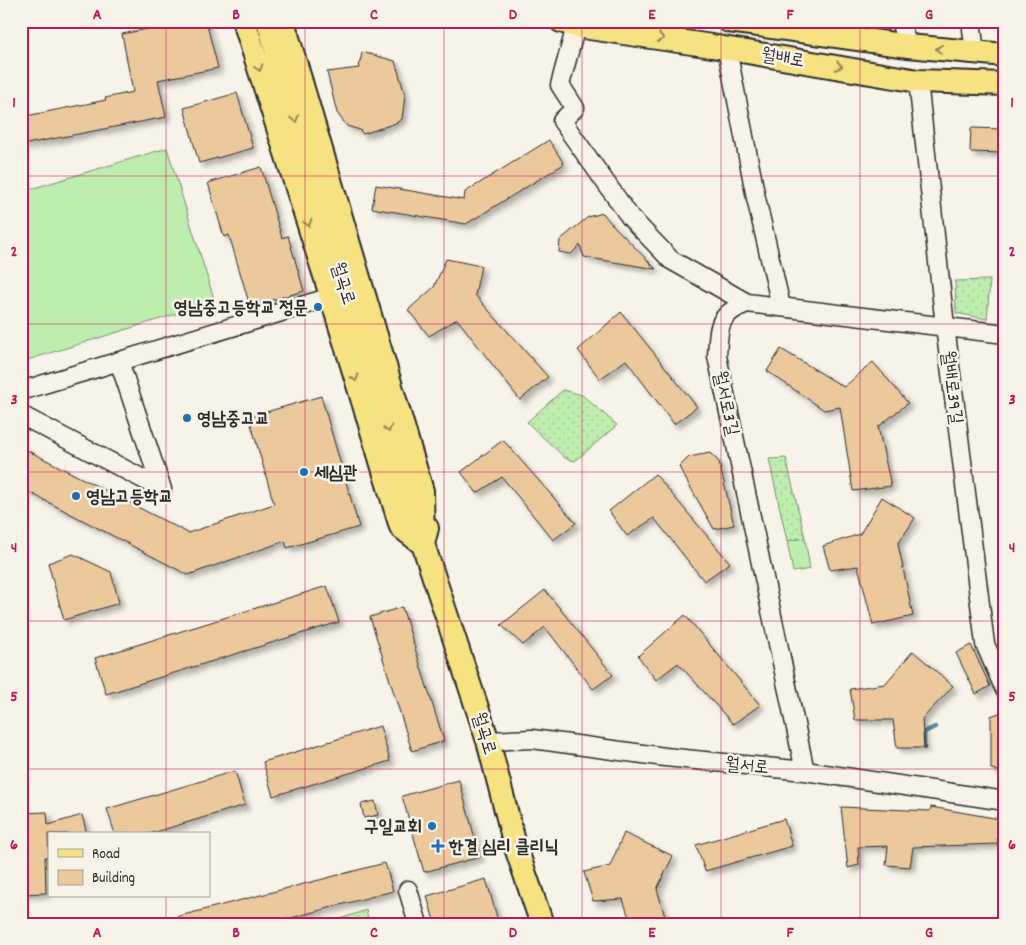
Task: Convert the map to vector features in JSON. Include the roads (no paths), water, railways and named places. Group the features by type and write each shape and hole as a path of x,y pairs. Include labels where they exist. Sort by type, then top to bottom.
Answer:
{"main road":[{"path":"244,21 345,285 401,527 424,544 436,484 355,224 297,21"},
{"name":"월곡로","path":"268,21 345,285 422,491 424,544 488,742 514,845 542,924"},
{"name":"월곡로","path":"283,21 345,285"},
{"name":"월배로","path":"729,21 908,46 1005,55"},
{"name":"월배로","path":"569,24 918,80 1005,84"}],"street":[{"path":"900,21 908,46"},
{"path":"971,21 976,53"},
{"path":"569,24 560,85 576,108 562,121 630,217 671,260 747,303 1005,334"},
{"path":"727,49 756,198 781,306"},
{"name":"월배로39길","path":"918,80 945,326 986,644 1005,690"},
{"path":"21,391 119,361 345,285"},
{"name":"월서로3길","path":"747,303 730,310 719,326 717,356 805,770"},
{"path":"21,415 162,489 119,361"},
{"name":"월서로","path":"488,742 532,739 665,757 805,770 1005,801"},
{"path":"408,890 418,924"}],"waterway":[{"path":"924,748 924,732 935,727"}],"place":[{"name":"영남중고등학교 정문","path":"318,307"},
{"name":"영남중고교","path":"187,418"},
{"name":"세심관","path":"304,472"},
{"name":"영남고등학교","path":"76,496"},
{"name":"구일교회","path":"432,826"},
{"name":"한결 심리 클리닉","path":"438,846"}]}
